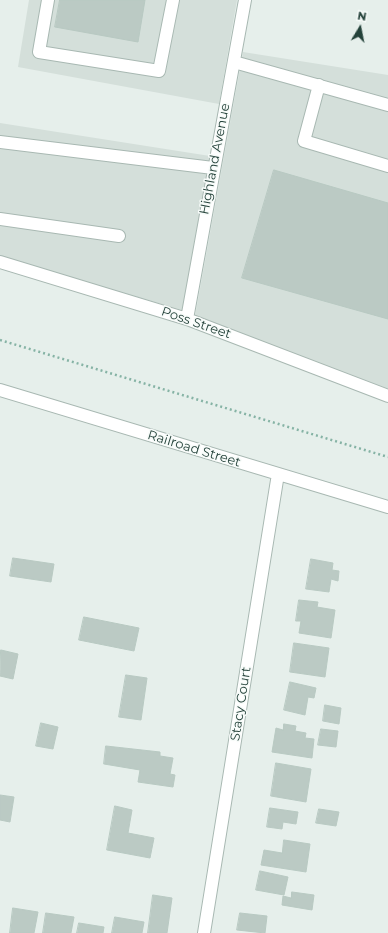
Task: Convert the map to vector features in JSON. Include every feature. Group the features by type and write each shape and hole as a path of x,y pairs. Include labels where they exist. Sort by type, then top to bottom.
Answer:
{"street":[{"path":"48,0 40,52 159,71 173,0"},
{"name":"Highland Avenue","path":"187,319 213,168 245,0"},
{"path":"234,62 388,105"},
{"path":"319,85 304,141 388,166"},
{"path":"0,142 213,168"},
{"path":"0,219 119,236"},
{"name":"Poss Street","path":"0,262 187,319 388,396"},
{"name":"Railroad Street","path":"0,390 388,507"},
{"name":"Stacy Court","path":"204,933 278,474"}],"path":[{"path":"0,340 388,457"}],"shaded area":[{"path":"29,0 237,0 219,104 18,67"},
{"path":"243,52 388,75 388,389 195,316"},
{"path":"0,123 210,156 182,310 0,257"}],"building":[{"path":"60,0 145,0 138,42 55,27"},
{"path":"274,170 388,203 388,319 242,278"},
{"path":"13,558 54,564 51,582 10,576"},
{"path":"311,559 333,563 332,570 339,571 338,581 331,579 329,592 306,589"},
{"path":"299,600 318,602 317,607 335,610 331,638 299,633 301,621 296,621"},
{"path":"84,617 139,628 134,651 79,640"},
{"path":"294,643 329,648 325,677 290,672"},
{"path":"1,650 18,654 13,679 0,676"},
{"path":"126,675 147,678 141,720 119,717"},
{"path":"290,682 316,688 314,698 308,697 305,715 284,710"},
{"path":"325,705 341,708 339,724 323,721"},
{"path":"41,723 58,727 53,749 36,746"},
{"path":"284,724 296,726 295,731 306,733 305,738 314,739 312,758 272,752 276,728 283,730"},
{"path":"321,729 338,731 336,747 318,745"},
{"path":"106,746 160,752 160,756 173,758 170,774 175,775 173,787 138,782 140,770 104,764"},
{"path":"276,763 311,769 306,802 271,796"},
{"path":"0,795 14,797 10,822 0,820"},
{"path":"115,806 132,810 128,833 154,838 150,858 107,850"},
{"path":"270,808 298,812 296,824 283,822 282,829 267,827"},
{"path":"319,809 339,812 336,826 316,823"},
{"path":"284,840 310,844 306,872 261,865 264,850 282,853"},
{"path":"260,871 288,877 284,895 256,890"},
{"path":"292,892 314,895 312,910 282,905 283,896 291,898"},
{"path":"153,895 172,898 167,933 148,933"},
{"path":"13,908 38,912 34,933 10,933"},
{"path":"46,913 74,917 71,933 43,933"},
{"path":"240,913 267,916 265,933 237,930"},
{"path":"115,917 144,922 142,933 112,933"},
{"path":"79,923 104,927 103,933 77,933"}]}
